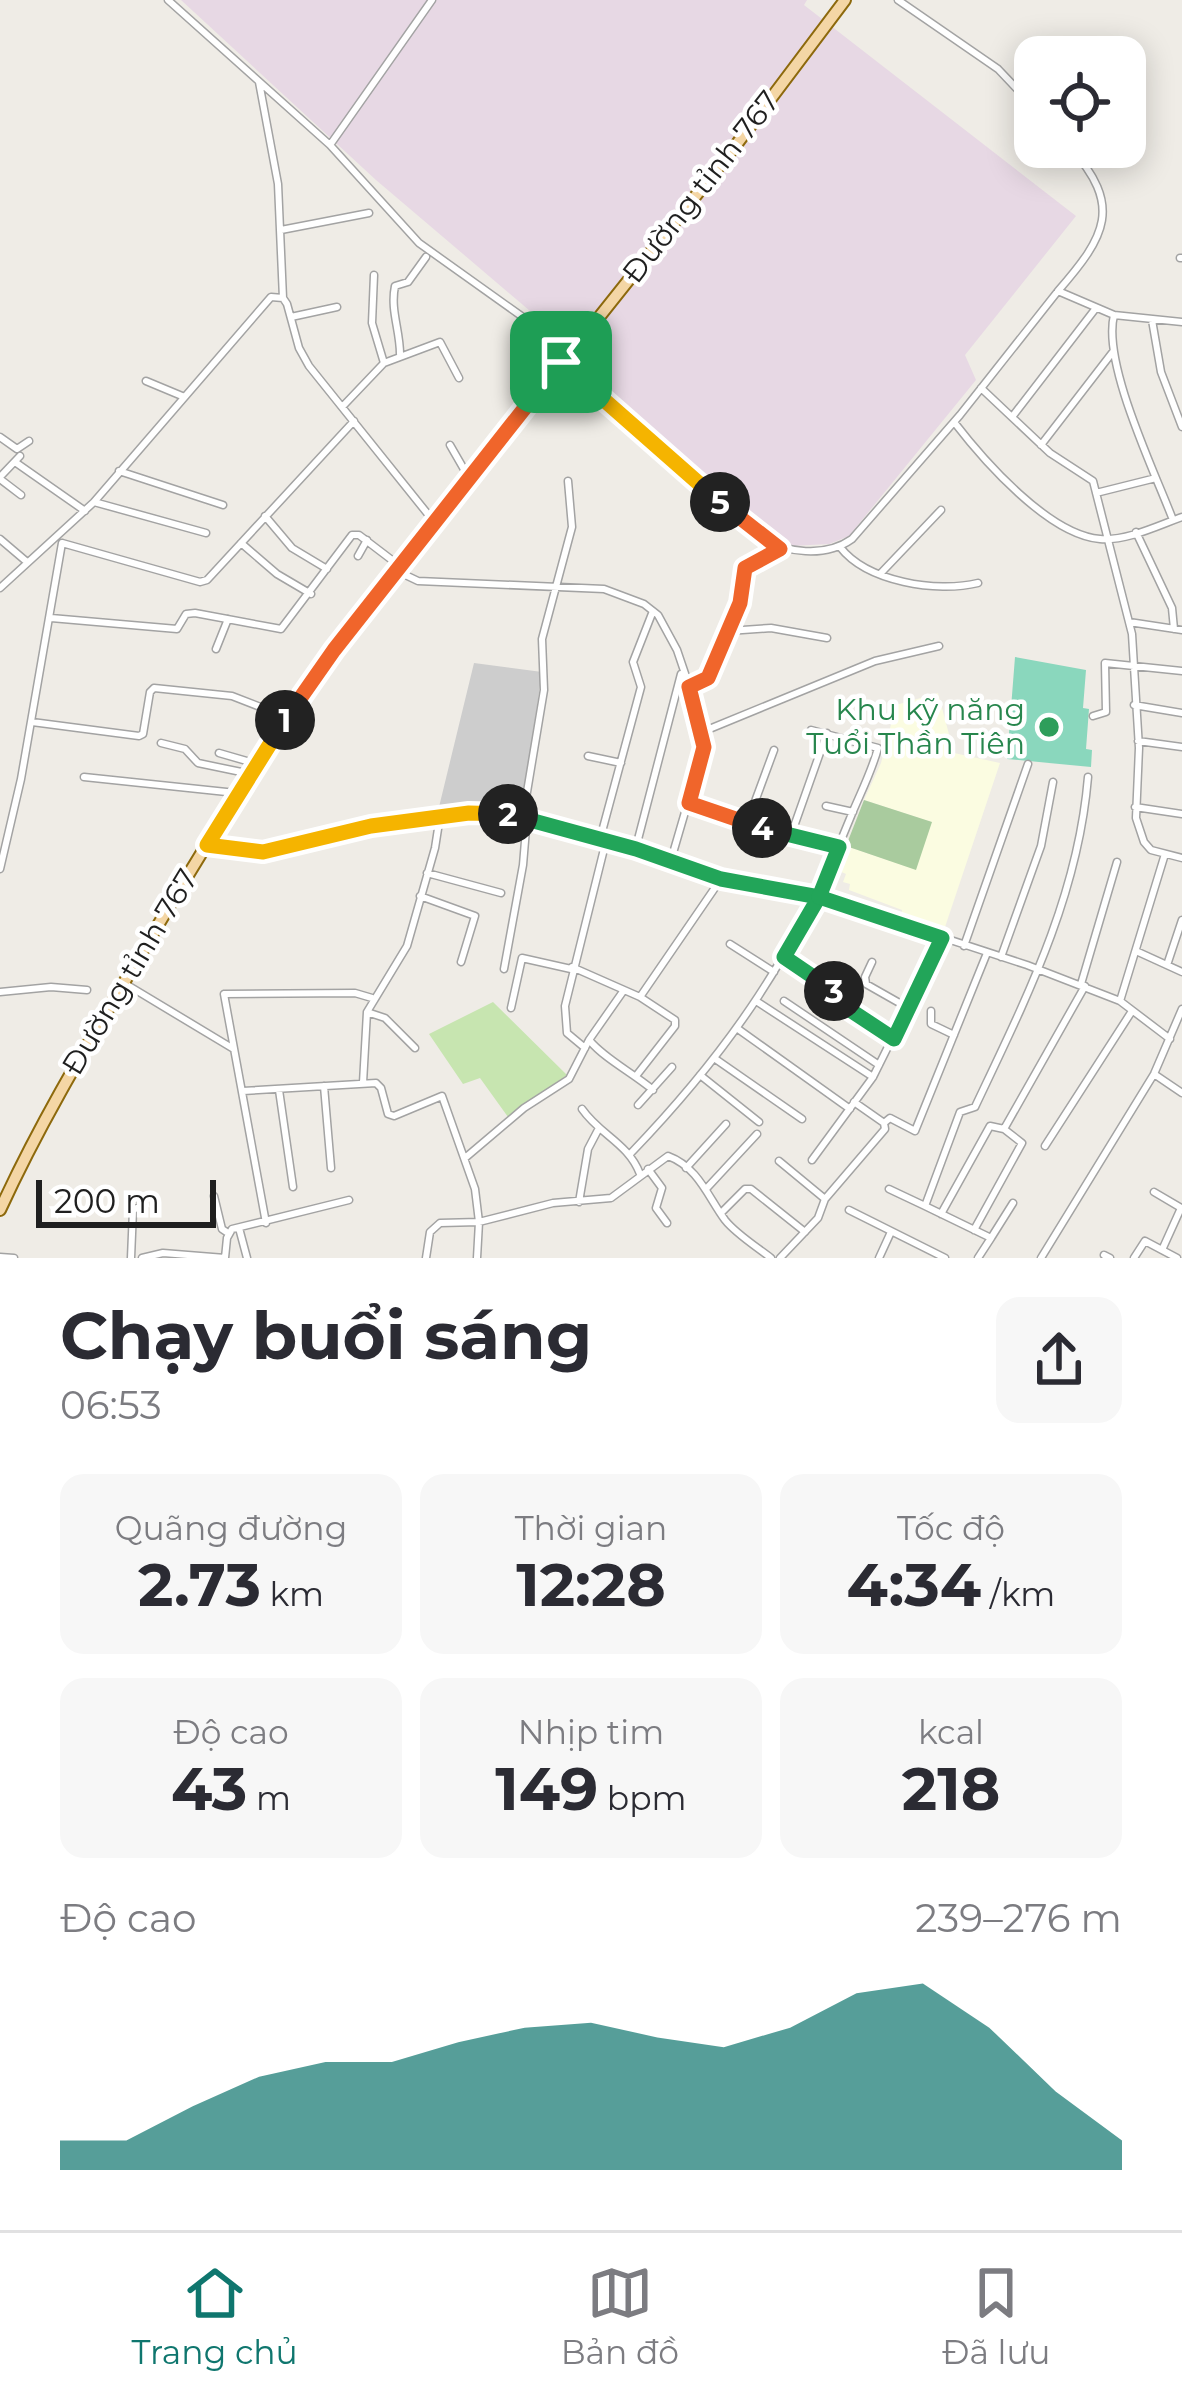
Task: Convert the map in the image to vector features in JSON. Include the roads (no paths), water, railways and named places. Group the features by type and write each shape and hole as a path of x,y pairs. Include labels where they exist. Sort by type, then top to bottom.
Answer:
{"main road":[{"name":"Đường tỉnh 767","path":"0,1210 36,1132 286,717 569,350 721,164 844,0"}],"street":[{"path":"168,0 330,145 419,243 569,350"},
{"path":"330,145 432,0"},
{"path":"898,0 998,68 1014,85"},
{"path":"258,79 271,136 283,298 299,348 435,523"},
{"path":"689,687 708,678 740,603 745,568 780,549 840,547 852,539 1087,257 1106,204 1086,168"},
{"path":"281,230 369,213"},
{"path":"400,354 392,310 395,286 408,281 426,257"},
{"path":"374,275 373,322 384,363"},
{"path":"1058,291 1114,315 1182,322"},
{"path":"0,588 94,502 265,301 283,298"},
{"path":"291,317 337,307"},
{"path":"1012,417 1096,308"},
{"path":"954,422 982,456 1045,515 1079,535 1108,539 1178,518 1157,478 1112,353 1114,315"},
{"path":"1152,320 1161,372 1182,427"},
{"path":"343,406 384,363 442,342 459,378"},
{"path":"1041,445 1112,353"},
{"path":"561,362 760,537 780,549"},
{"path":"146,381 182,396"},
{"path":"981,388 1060,461 1090,477 1129,622 1138,741 1136,806 1144,842 1151,850 1182,858"},
{"path":"62,543 200,582 213,575 354,421"},
{"path":"0,437 17,449 29,441"},
{"path":"450,445 470,481"},
{"path":"21,495 0,477 18,459 85,511"},
{"path":"118,472 223,505"},
{"path":"1096,493 1157,478"},
{"path":"504,968 523,865 525,817 544,689 542,639 572,526 568,481"},
{"path":"94,502 206,532"},
{"path":"881,573 941,510"},
{"path":"265,516 292,548 327,569"},
{"path":"0,869 66,528"},
{"path":"1129,622 1178,629 1136,532"},
{"path":"51,618 177,629 190,613 284,628 352,535 367,540 418,581 604,589 653,611 673,641 702,732 704,752 671,860"},
{"path":"0,539 27,562"},
{"path":"358,556 367,540"},
{"path":"241,543 277,574 311,593"},
{"path":"840,547 854,562 927,587 978,583"},
{"path":"652,1090 617,1060 567,1033 565,1026 572,968 642,680 633,662 653,611"},
{"path":"216,649 228,619"},
{"path":"728,632 771,628 827,638"},
{"path":"702,732 875,661 940,646"},
{"path":"1093,716 1106,712 1106,663 1182,670"},
{"path":"636,849 682,670"},
{"path":"32,722 139,736 145,730 154,688 232,696 286,717"},
{"path":"1135,705 1182,713"},
{"path":"631,1153 738,1029 819,897 878,748 811,730"},
{"path":"791,835 827,733"},
{"path":"1138,741 1182,747"},
{"path":"161,743 185,749 198,763 254,769"},
{"path":"747,823 774,750"},
{"path":"218,752 254,769"},
{"path":"589,755 621,763"},
{"path":"964,946 1028,764"},
{"path":"84,777 240,793"},
{"path":"926,1206 960,1112 975,1107 1040,970 1082,839 1088,777"},
{"path":"1000,957 1041,846 1053,782"},
{"path":"689,803 839,847"},
{"path":"826,806 853,812"},
{"path":"1136,806 1182,814"},
{"path":"207,845 263,852 371,826 440,816 486,812 525,817 721,879 819,897 1040,970 1120,1001 1170,1039"},
{"path":"363,1083 367,1012 407,946 440,816"},
{"path":"1120,1001 1165,854"},
{"path":"1004,1130 1083,986 1118,862"},
{"path":"427,873 501,893"},
{"path":"640,997 721,879"},
{"path":"420,896 475,916 461,962"},
{"path":"1167,965 1182,920"},
{"path":"812,1160 873,1078 942,938"},
{"path":"730,944 774,972"},
{"path":"1136,951 1182,972"},
{"path":"426,1258 433,1226 611,1198 668,1156 706,1189 724,1218 776,1258 818,1217 825,1199 883,1133 884,1123 890,1118 915,1132 987,952"},
{"path":"784,957 894,1039"},
{"path":"511,1008 522,958 572,968 640,997 676,1022 636,1076"},
{"path":"872,962 866,984 910,1010"},
{"path":"124,983 232,1048"},
{"path":"0,992 51,987 87,990"},
{"path":"464,1159 524,1108 569,1079 624,990"},
{"path":"266,1223 232,1048 226,992 355,993 372,998"},
{"path":"756,1001 873,1078"},
{"path":"784,1001 879,1065"},
{"path":"1042,1258 1154,1074 1182,1009"},
{"path":"1046,1146 1132,1010"},
{"path":"931,1011 931,1024 954,1035"},
{"path":"367,1012 385,1018 415,1048"},
{"path":"738,1029 884,1123"},
{"path":"714,1058 802,1119"},
{"path":"638,1105 672,1066"},
{"path":"1154,1074 1182,1093"},
{"path":"700,1076 760,1121"},
{"path":"243,1091 379,1085 391,1116 442,1096 475,1189 477,1258"},
{"path":"324,1086 331,1168"},
{"path":"279,1090 293,1187"},
{"path":"582,1109 662,1188 656,1208 667,1223"},
{"path":"686,1168 726,1124"},
{"path":"941,1214 990,1126 1004,1130 1022,1143 974,1231"},
{"path":"579,1202 588,1149 599,1128"},
{"path":"706,1189 757,1134"},
{"path":"779,1161 825,1199"},
{"path":"722,1211 749,1189 805,1232"},
{"path":"889,1189 991,1238"},
{"path":"1174,1202 1182,1191"},
{"path":"1154,1192 1181,1208 1162,1250"},
{"path":"214,1196 222,1229 228,1233"},
{"path":"131,1258 133,1210 141,1206 142,1197"},
{"path":"228,1233 349,1200"},
{"path":"978,1258 1012,1203"},
{"path":"849,1210 929,1255 945,1258"},
{"path":"239,1228 247,1258"},
{"path":"142,1258 164,1253 225,1258 228,1233"},
{"path":"879,1258 890,1233"},
{"path":"1134,1258 1145,1241 1177,1258"},
{"path":"0,1257 14,1258"}],"place":[{"name":"Khu kỹ năng Tuổi Thần Tiên","path":"1049,727"}]}
